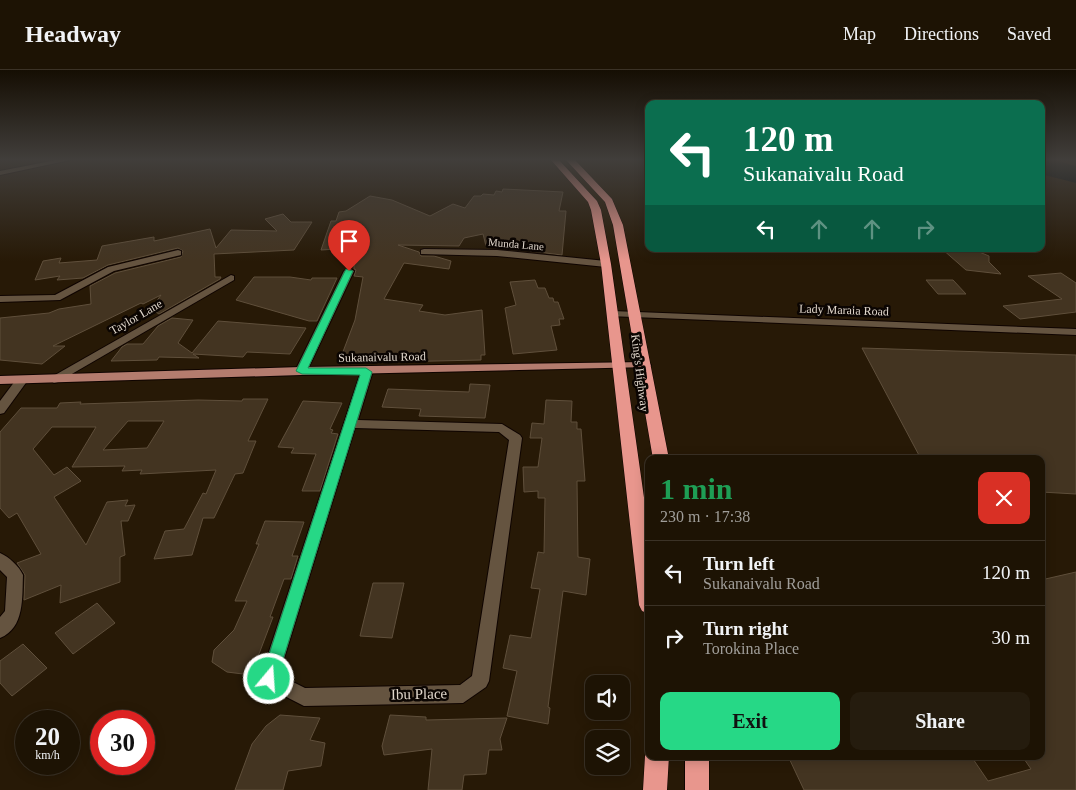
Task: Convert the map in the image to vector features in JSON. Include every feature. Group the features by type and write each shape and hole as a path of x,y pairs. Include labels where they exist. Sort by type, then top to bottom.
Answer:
{"highway":[{"name":"King's Highway","path":"586,194 596,210 606,264 645,573"},
{"name":"King's Highway","path":"602,194 609,201 618,225 636,314 660,455"},
{"path":"655,790 658,760"},
{"path":"697,760 697,790"}],"main road":[{"name":"Sukanaivalu Road","path":"0,380 302,371 366,372 644,365"}],"street":[{"name":"Munda Lane","path":"424,252 497,253 606,264"},
{"path":"0,298 57,298 111,269 178,253"},
{"path":"302,371 349,271"},
{"name":"Taylor Lane","path":"54,379 231,278"},
{"name":"Lady Maraia Road","path":"612,314 1076,332"},
{"name":"Ibu Place","path":"350,424 502,428 516,438 480,681 463,694 304,696 269,679 366,372"},
{"path":"0,410 22,380"},
{"path":"0,560 15,575 13,614 0,630"}],"building":[{"path":"483,194 563,194 559,211 566,211 562,255 530,251 531,247 506,247 507,244 486,246 483,234 464,238 459,246 398,245 419,252 421,256 434,256 451,261 449,269 404,263 384,299 423,305 419,311 445,315 482,310 485,355 481,355 481,360 390,362 391,357 341,357 355,320 363,277 354,276 356,270 354,269 354,248 321,250 331,221 336,221 339,212 346,211 370,196 392,200 430,216 453,204 465,208 474,196 481,196"},
{"path":"283,214 291,222 312,222 294,250 214,254 215,277 221,277 220,279 159,314 151,309 161,295 53,346 65,346 42,364 0,360 0,318 49,313 59,309 91,304 90,286 115,273 181,257 183,251 178,248 108,265 83,278 57,280 60,276 35,280 43,261 61,258 59,263 97,260 102,246 154,237 154,241 210,229 216,248 231,230 277,231 265,219"},
{"path":"945,252 979,252 989,256 989,262 1001,274 966,270"},
{"path":"1061,273 1076,283 1076,312 1020,319 1003,306 1062,299 1028,276"},
{"path":"254,277 290,277 311,280 312,278 337,278 317,321 309,321 236,300"},
{"path":"535,280 538,288 545,288 549,298 553,298 554,302 558,302 564,319 559,319 560,325 551,326 557,350 513,354 505,308 516,305 510,282"},
{"path":"926,280 953,280 966,294 938,294"},
{"path":"172,318 193,320 178,343 192,353 218,321 306,328 290,354 247,352 243,357 193,354 199,358 159,357 157,360 111,361 122,347 127,344 143,344 158,326"},
{"path":"862,348 1076,355 1076,494 1045,492 1045,455 919,455"},
{"path":"470,384 490,385 485,418 419,416 421,409 382,407 388,389 469,392"},
{"path":"243,399 268,399 248,441 256,441 243,473 235,474 214,518 203,518 192,555 154,559 165,531 184,529 203,493 206,494 216,470 140,474 142,470 122,471 125,466 72,467 96,427 52,427 33,449 54,475 67,467 81,481 54,497 86,545 107,502 128,500 125,506 135,505 128,521 121,521 125,555 120,557 120,582 60,603 61,585 24,600 25,575 17,563 41,554 17,513 9,518 0,508 0,432 21,408 57,408 60,403 81,402 80,404 198,400 242,401","holes":["128,421 164,421 147,448 103,450"]},
{"path":"546,400 572,401 571,422 577,422 577,429 581,429 585,481 577,481 578,557 590,559 586,595 563,591 548,707 550,708 548,724 507,716 517,671 503,668 510,635 531,638 540,589 531,588 538,552 544,553 545,498 538,498 538,491 524,492 523,467 538,467 542,438 530,438 532,423 544,424"},
{"path":"303,401 342,403 330,429 333,430 331,433 338,434 320,491 302,491 316,454 291,453 294,448 278,447"},
{"path":"265,521 304,522 292,556 298,556 291,579 284,579 270,617 273,617 251,675 227,672 212,662 214,650 234,630 247,601 235,601 259,544 256,544"},
{"path":"1076,572 1076,790 804,790 790,760 974,760 988,781 1031,769 1025,760 1045,760 1045,579"},
{"path":"373,583 404,583 392,638 360,636"},
{"path":"97,603 115,623 73,654 55,633"},
{"path":"23,644 47,668 12,696 0,683 0,661"},
{"path":"280,715 320,718 310,740 325,743 321,766 288,771 283,790 235,790 252,744 266,726"},
{"path":"390,715 426,717 426,720 507,718 500,739 502,750 489,750 486,774 464,775 462,790 428,790 432,749 384,755 382,746"}],"route":[{"path":"269,679 366,372 302,371 349,271"}]}
